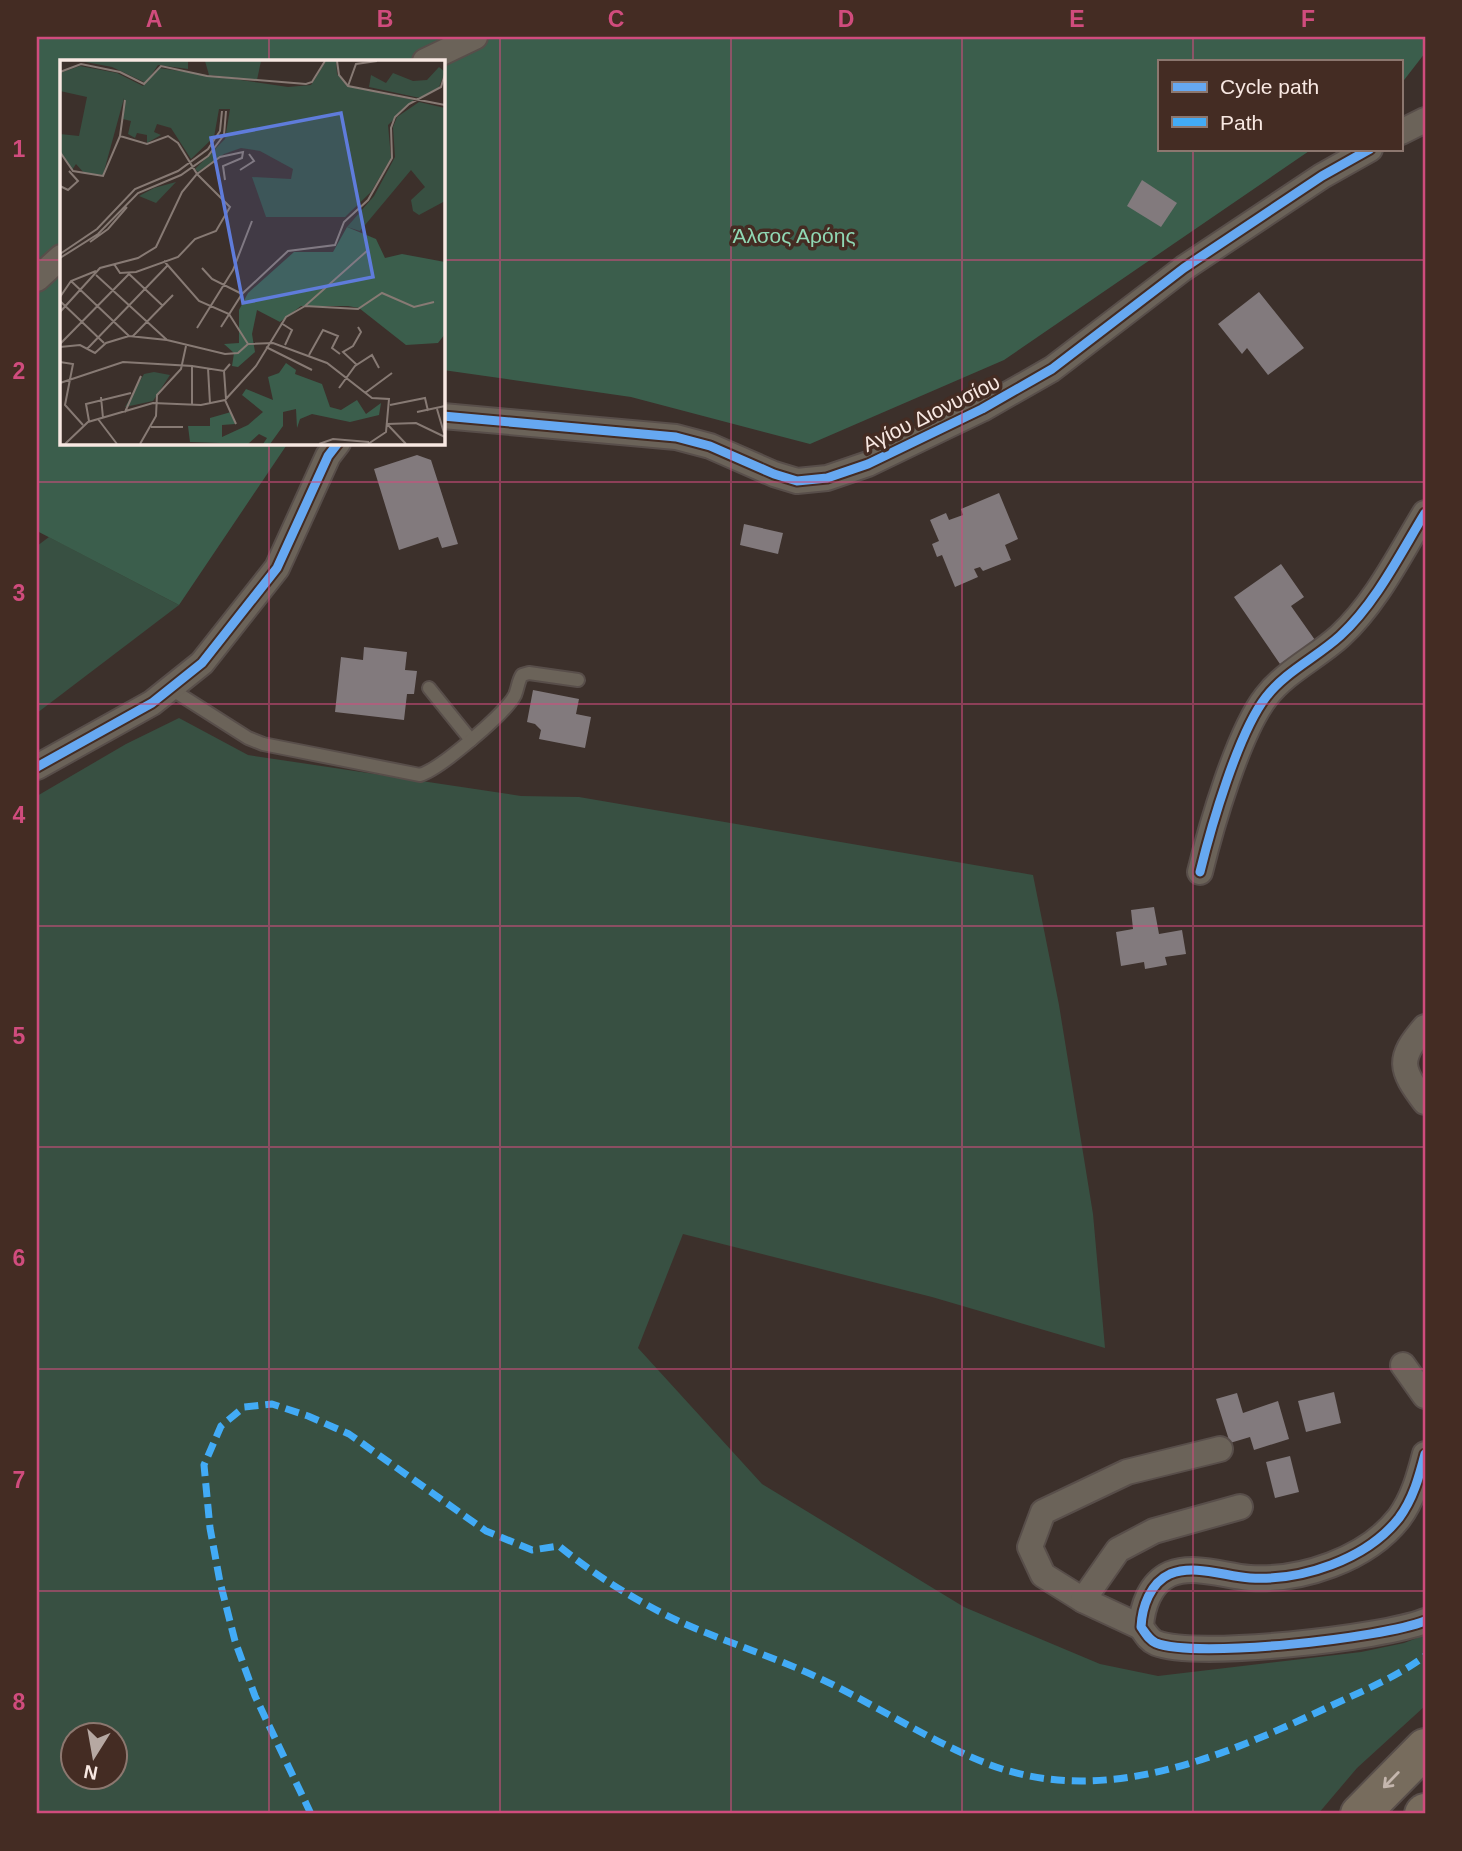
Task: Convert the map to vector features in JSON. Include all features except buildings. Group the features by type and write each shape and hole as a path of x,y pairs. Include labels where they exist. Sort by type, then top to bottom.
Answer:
{"main road":[{"path":"1360,1814 1425,1748"}],"street":[{"path":"427,60 475,37"},
{"path":"1402,132 1425,120"},
{"name":"Αγίου Διονυσίου","path":"444,416 676,437 710,446 797,481 840,475 951,425 1031,382 1086,346 1184,268 1322,176 1368,150"},
{"path":"37,279 60,258"},
{"path":"37,767 172,689 202,663 265,587 328,457 337,444"},
{"path":"1200,872 1226,785 1260,705 1274,688 1351,624 1378,588 1425,513"},
{"path":"1425,1027 1409,1044 1404,1059 1407,1076 1425,1102"},
{"path":"1402,1365 1425,1396"},
{"path":"1220,1449 1127,1472 1043,1512 1030,1547 1043,1575 1083,1600 1141,1628 1159,1644 1216,1648 1375,1634 1425,1621"},
{"path":"1141,1628 1147,1598 1154,1587 1170,1574 1191,1570 1252,1578 1296,1575 1344,1558 1378,1539 1409,1502 1425,1454"},
{"path":"1083,1600 1118,1550 1154,1531 1240,1507"}],"lane":[{"path":"172,689 248,738 263,744 420,775 444,765 471,740 511,701 523,675 529,673 578,680"},
{"path":"429,688 471,740"}],"green space":[{"name":"Άλσος Αρόης","path":"37,37 1425,37 1425,53 1402,83 1402,60 1158,60 1158,150 1311,150 1004,360 810,444 631,397 444,370 444,60 60,60 60,444 287,444 179,605 37,531"},
{"path":"49,537 179,605 37,713 37,546"},
{"path":"179,718 248,755 521,796 579,797 1033,875 1059,1005 1093,1214 1105,1348 932,1297 683,1234 638,1348 762,1484 964,1607 1100,1664 1158,1676 1361,1652 1404,1643 1425,1635 1425,1706 1357,1768 1318,1814 37,1814 37,796 126,744"}],"marked path":[{"path":"311,1814 255,1696 235,1641 210,1528 204,1465 221,1426 244,1407 272,1404 349,1434 486,1531 532,1550 559,1546 604,1579 669,1616 823,1680 964,1754 1031,1776 1074,1781 1117,1779 1159,1772 1201,1760 1322,1710 1388,1679 1425,1656"}],"cycle path":[{"path":"444,416 676,437 710,446 797,481 827,478 868,464 982,409 1052,369 1184,268 1322,176 1368,150"},
{"path":"37,767 152,703 202,663 277,568 328,456 337,444"},
{"path":"1200,872 1236,756 1245,733 1266,697 1282,680 1331,644 1353,623 1387,578 1425,513"},
{"path":"1425,1454 1415,1488 1404,1511 1385,1533 1369,1546 1331,1565 1290,1576 1250,1578 1189,1570 1170,1574 1157,1583 1148,1596 1141,1627 1156,1643 1209,1649 1332,1640 1425,1621"}]}
